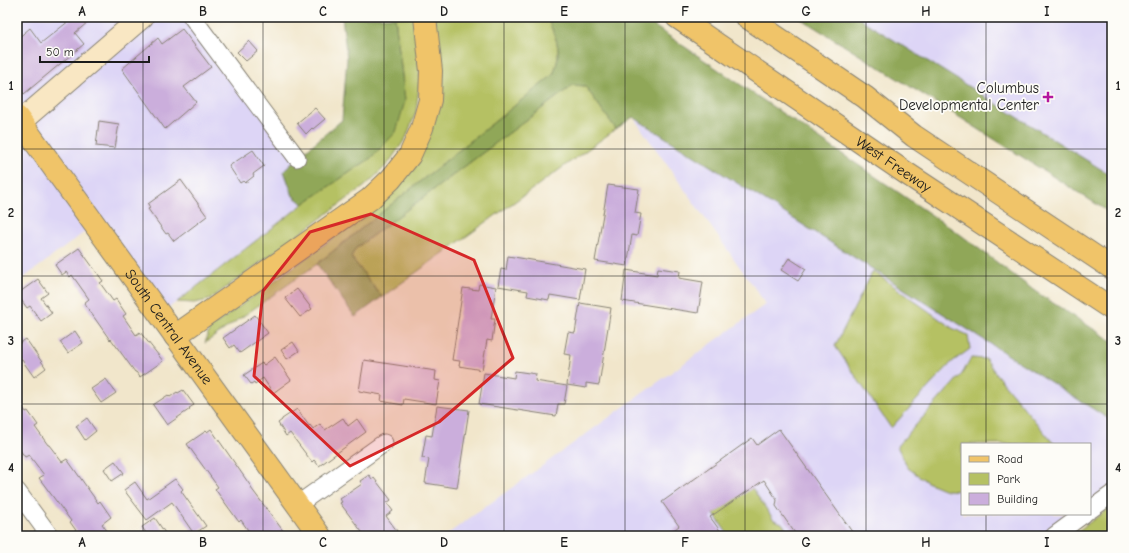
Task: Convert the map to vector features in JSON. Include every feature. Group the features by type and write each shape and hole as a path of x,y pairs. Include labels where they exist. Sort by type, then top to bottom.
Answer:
{"main road":[{"path":"19,119 142,17"},
{"path":"175,336 370,198 391,179 410,155 422,128 430,100 431,71 425,17"},
{"name":"West Freeway","path":"678,17 900,168 1112,309"},
{"path":"747,17 866,97 914,136 1112,268"},
{"name":"South Central Avenue","path":"19,119 320,536"}],"street":[{"path":"192,17 297,158"},
{"path":"298,505 384,443"},
{"path":"17,491 50,536"},
{"path":"1091,509 1112,494"},
{"path":"1054,536 1083,515"}],"highlighted area":[{"path":"371,214 474,260 513,358 439,422 350,466 254,376 263,291 310,232"}],"shaded area":[{"path":"17,17 192,17 297,158 293,196 303,204 177,302 159,314 94,225 17,283"},
{"name":"Columbus Developmental Center","path":"857,17 1112,17 1112,176"},
{"path":"633,117 1112,421 1112,485 1091,500 1091,443 961,443 961,515 1070,515 1041,536 445,536 766,304"}],"green space":[{"path":"342,17 395,17 405,101 396,132 371,158 303,204 293,196 284,171 342,120 347,59"},
{"path":"395,17 413,17 417,35 420,77 416,112 406,138 387,165 365,186 209,300 194,303 177,302 303,204 371,158 405,101"},
{"path":"433,17 547,17 558,46 558,58 553,75 317,264 205,343 210,328 381,203 425,147"},
{"path":"547,17 641,17 961,235 1036,292 1112,341 1112,421 633,117 616,129 585,86 573,85 356,248 351,257 382,297 355,317 317,264 553,75 558,58 558,45"},
{"path":"798,17 857,17 1112,176 1112,214 964,120"},
{"path":"573,85 585,86 616,129 382,297 351,257 356,248"},
{"path":"873,271 952,328 968,335 970,349 952,362 891,428 835,346"},
{"path":"971,358 986,359 996,374 1053,443 961,443 961,491 946,490 927,482 908,468 897,446 962,374"},
{"path":"752,488 774,520 782,523 789,533 789,536 729,536 711,510"},
{"path":"1112,506 1112,535 1071,536"}],"building":[{"path":"74,17 94,17 75,33 84,44 24,94 17,84 17,39 30,28 41,43"},
{"path":"182,29 211,67 184,87 196,102 165,129 122,69 158,38 162,44"},
{"path":"249,41 258,51 246,61 237,52"},
{"path":"315,108 325,119 306,134 297,123"},
{"path":"99,121 119,124 115,148 96,146"},
{"path":"253,150 264,166 253,174 254,176 245,183 243,181 240,183 229,166"},
{"path":"181,180 207,216 174,241 168,233 166,234 148,209 150,208 148,204"},
{"path":"608,185 639,189 635,213 641,214 637,236 632,235 627,266 595,261"},
{"path":"79,248 103,281 100,283 113,301 116,299 126,314 123,316 136,335 140,332 163,361 140,377 111,339 110,340 84,303 89,299 72,275 70,277 66,272 62,275 55,265"},
{"path":"508,256 585,269 580,300 550,295 549,300 527,296 528,291 498,286 501,269 506,270"},
{"path":"789,258 806,269 798,281 781,270"},
{"path":"658,268 680,271 679,278 703,282 698,313 622,301 626,270 657,275"},
{"path":"38,279 48,293 41,298 52,313 41,321 30,306 27,308 17,294"},
{"path":"479,284 496,287 491,319 495,319 492,341 487,340 482,370 459,366 460,361 452,360 463,288 478,290"},
{"path":"297,289 312,309 300,317 285,298"},
{"path":"580,303 611,308 599,385 586,383 586,388 567,385 571,355 564,354 568,332 575,333"},
{"path":"255,315 268,333 240,353 234,345 230,348 223,338"},
{"path":"75,331 83,343 68,353 60,342"},
{"path":"26,339 46,368 34,377 17,353 17,345"},
{"path":"293,342 299,351 287,359 281,350"},
{"path":"275,357 291,380 273,393 263,378 255,384 254,382 251,384 244,375 262,363 264,365"},
{"path":"364,360 436,371 435,380 440,381 436,404 404,399 403,405 381,401 382,395 359,391"},
{"path":"515,371 536,374 535,381 567,386 564,404 558,404 556,416 479,404 484,373 514,378"},
{"path":"106,379 116,393 101,403 91,389"},
{"path":"183,390 194,405 167,425 153,405 168,395 170,397"},
{"path":"17,400 26,412 28,411 38,425 35,427 48,445 62,462 67,459 98,503 100,501 111,517 102,524 111,536 80,536 70,522 71,521 39,478 44,475 29,455 25,457 17,446"},
{"path":"437,406 469,410 457,488 425,483 429,459 422,458 426,435 432,436"},
{"path":"297,409 309,426 310,425 313,429 320,424 325,430 343,418 348,426 357,419 366,432 319,466 314,460 312,462 290,433 286,436 278,423"},
{"path":"87,418 96,431 85,440 76,426"},
{"path":"211,429 251,488 287,536 252,536 241,520 239,522 215,489 218,487 187,444"},
{"path":"779,429 855,536 797,536 776,506 777,500 764,480 710,517 724,536 666,536 679,526 662,502 752,438 757,445"},
{"path":"115,461 124,473 112,481 104,469"},
{"path":"369,475 372,479 374,478 391,500 387,503 393,511 386,516 397,531 391,536 365,536 340,503 342,502 340,499 362,484 360,481"},
{"path":"175,479 183,489 181,491 206,526 194,534 172,502 147,520 124,490 135,482 147,499"},
{"path":"155,518 167,536 148,536 142,527"}],"place":[{"name":"Columbus Developmental Center","path":"1048,97"}]}
